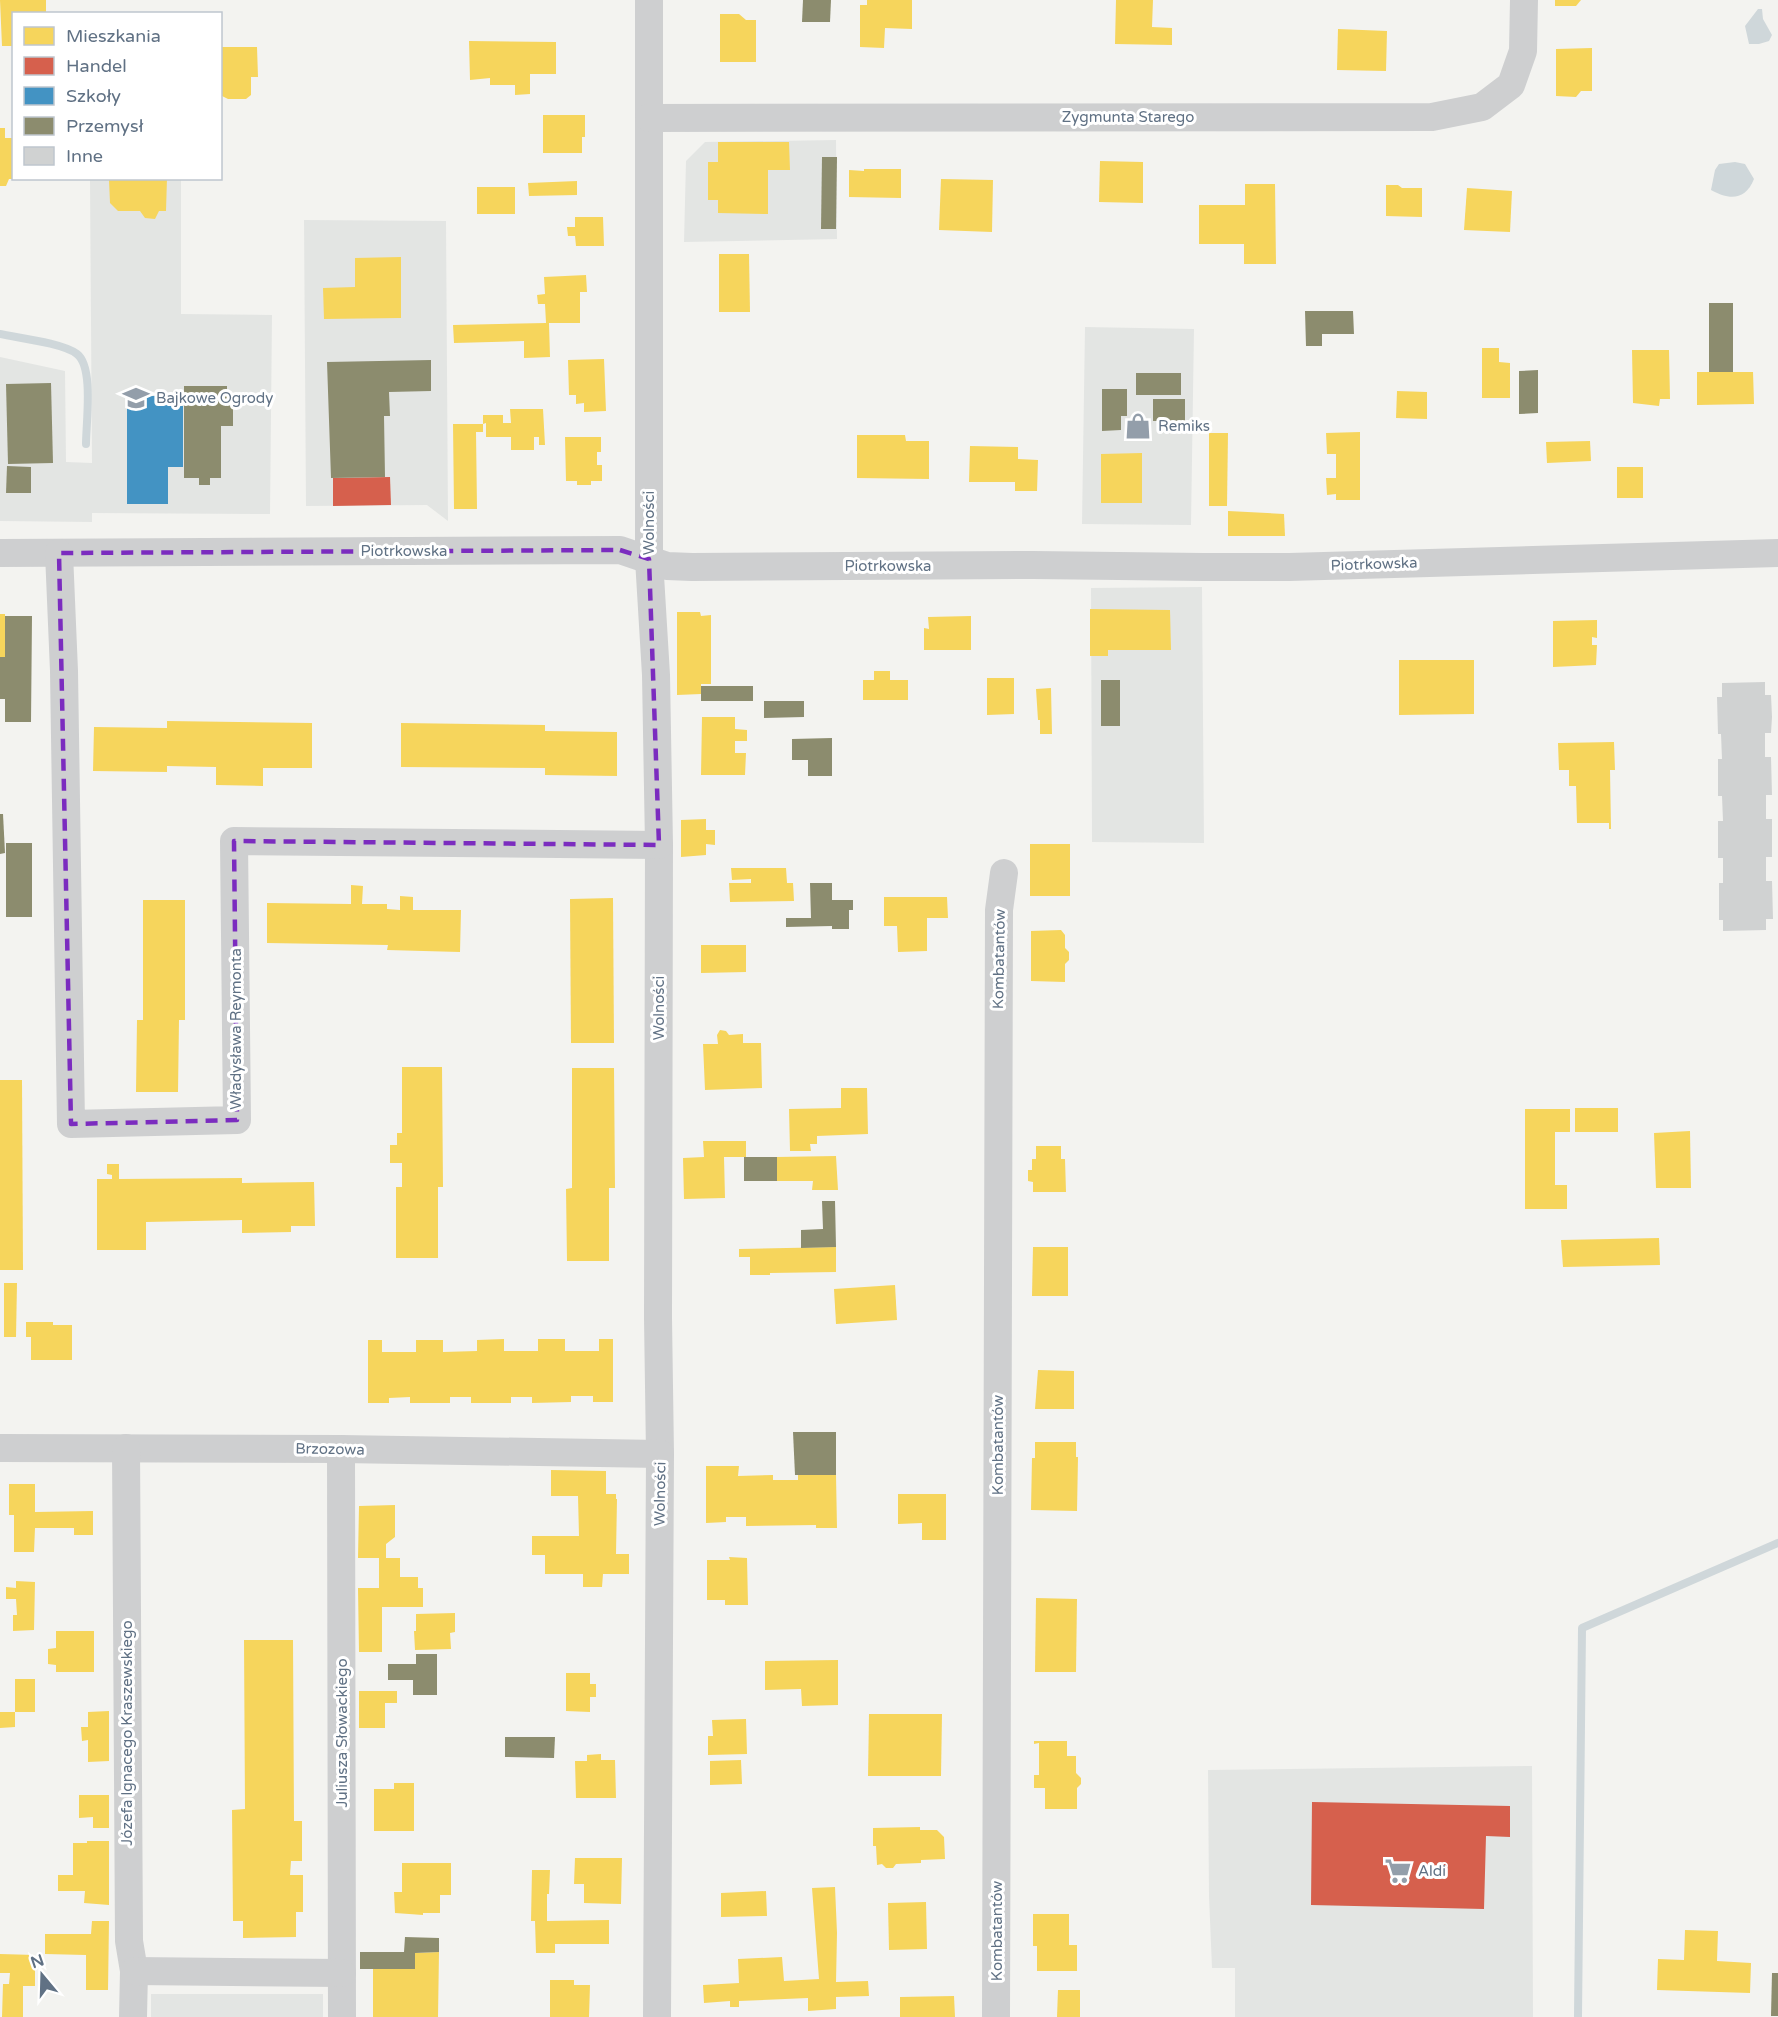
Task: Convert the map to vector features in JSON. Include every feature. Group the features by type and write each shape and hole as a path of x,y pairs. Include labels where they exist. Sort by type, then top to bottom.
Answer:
{"street":[{"name":"Wolności","path":"649,0 649,559 656,675 659,845 660,1454 657,2017"},
{"name":"Zygmunta Starego","path":"649,118 1432,117 1482,107 1512,85 1524,51 1524,0"},
{"name":"Piotrkowska","path":"0,553 620,550 667,566 692,567 1034,565 1203,567 1778,553"},
{"name":"Władysława Reymonta","path":"59,553 64,671 71,1124 237,1120 234,841 659,845"},
{"name":"Kombatantów","path":"996,2017 999,922 1004,873"},
{"name":"Brzozowa","path":"0,1448 341,1449 660,1454"},
{"name":"Józefa Ignacego Kraszewskiego","path":"126,1448 129,1941 134,1971 133,2017"},
{"name":"Juliusza Słowackiego","path":"341,1449 342,2017"},
{"path":"134,1971 342,1974"}],"highlighted area":[{"path":"620,550 649,559 659,845 234,841 237,1120 71,1124 59,553"}],"shaded area":[{"path":"1758,9 1762,9 1763,19 1772,35 1769,41 1749,44 1745,26"},
{"path":"836,140 837,239 684,242 686,161 705,142"},
{"path":"1735,162 1745,164 1754,179 1746,191 1741,195 1730,197 1711,190 1715,170 1719,164"},
{"path":"90,180 181,180 181,314 272,315 270,514 92,513 92,522 0,521 0,357 65,371 66,462 92,463"},
{"path":"304,220 446,221 448,521 427,505 306,506"},
{"name":"Remiks","path":"1085,327 1194,329 1191,525 1082,524"},
{"path":"1202,587 1204,843 1092,842 1091,588"},
{"path":"1532,1766 1533,2017 1235,2017 1235,1968 1212,1968 1208,1770"},
{"path":"151,1994 323,1994 323,2017 151,2017"}],"building: Mieszkania":[{"path":"0,0 46,0 46,12 12,12 12,46 2,46"},
{"path":"867,0 912,0 912,29 885,28 884,48 860,47 860,5 867,5"},
{"path":"1116,0 1153,0 1152,27 1172,28 1172,45 1115,44"},
{"path":"1555,0 1581,0 1576,6 1555,6"},
{"path":"720,14 739,14 746,20 756,20 756,62 720,62"},
{"path":"1338,29 1387,31 1386,71 1337,70"},
{"path":"469,41 556,42 556,74 530,74 530,94 515,95 515,85 490,85 490,78 470,80"},
{"path":"222,47 257,47 258,77 251,77 251,95 246,99 228,99 222,96"},
{"path":"1592,48 1592,91 1581,91 1576,97 1556,96 1556,49"},
{"path":"543,115 585,115 582,153 543,153"},
{"path":"0,128 5,128 5,138 12,138 12,179 9,179 6,186 0,186"},
{"path":"718,142 789,142 790,170 768,170 768,214 718,213 718,200 708,200 708,162 718,162"},
{"path":"1100,161 1143,162 1143,203 1099,202"},
{"path":"864,169 901,169 901,198 849,197 849,170 864,171"},
{"path":"941,179 993,180 992,232 939,230"},
{"path":"109,180 167,180 166,211 159,211 155,219 145,218 140,211 118,211 110,203"},
{"path":"577,181 577,195 529,196 528,183"},
{"path":"1245,184 1275,184 1276,264 1244,264 1244,244 1199,244 1199,205 1245,205"},
{"path":"1386,185 1422,188 1422,217 1386,216"},
{"path":"477,187 515,187 515,214 477,214"},
{"path":"1467,188 1512,191 1510,232 1464,230"},
{"path":"575,217 603,217 604,246 576,246 575,236 568,236 567,227 575,227"},
{"path":"719,254 749,254 750,312 719,312"},
{"path":"401,257 401,318 324,319 323,288 355,287 355,258"},
{"path":"586,275 587,292 580,292 580,323 549,323 550,357 524,358 524,341 454,343 453,325 546,323 545,304 538,304 537,295 545,294 544,277"},
{"path":"1482,348 1499,348 1499,362 1510,363 1510,398 1482,398"},
{"path":"1632,350 1669,350 1670,399 1660,399 1659,406 1633,403"},
{"path":"604,359 606,411 584,412 584,403 576,404 576,395 569,395 568,360"},
{"path":"1697,372 1753,372 1754,404 1697,405"},
{"path":"1397,391 1427,392 1427,419 1396,418"},
{"path":"510,409 543,409 545,445 539,445 539,437 534,437 534,450 511,450 511,437 486,437 486,423 483,424 483,415 503,415 503,423 511,423"},
{"path":"453,424 483,424 483,432 476,432 477,509 454,509"},
{"path":"1360,432 1360,500 1336,500 1336,494 1327,495 1326,478 1336,478 1336,454 1327,454 1326,433"},
{"path":"1209,433 1228,433 1227,506 1209,506"},
{"path":"857,435 905,435 906,441 929,441 929,479 857,478"},
{"path":"565,437 601,437 601,452 597,452 597,465 602,465 602,481 591,481 591,485 577,485 577,481 566,481"},
{"path":"1590,441 1591,461 1547,463 1546,442"},
{"path":"970,446 1018,447 1018,459 1038,460 1037,491 1015,491 1015,482 969,482"},
{"path":"1142,453 1142,503 1101,503 1101,454"},
{"path":"1617,467 1643,467 1643,498 1617,498"},
{"path":"1228,511 1284,514 1285,536 1228,536"},
{"path":"1090,609 1170,610 1171,650 1108,650 1108,656 1090,656"},
{"path":"677,612 700,612 701,616 711,615 711,684 701,684 701,694 677,695"},
{"path":"0,614 5,614 5,657 0,657"},
{"path":"971,616 971,650 924,650 924,628 929,629 928,617"},
{"path":"1597,620 1597,638 1592,637 1592,645 1597,645 1596,665 1553,667 1553,621"},
{"path":"1399,660 1474,660 1474,714 1399,715"},
{"path":"874,671 890,671 890,680 908,680 908,700 863,700 863,680 874,680"},
{"path":"987,678 1014,678 1014,714 987,715"},
{"path":"1051,688 1052,734 1040,734 1036,689"},
{"path":"702,717 735,717 735,729 747,730 747,741 735,741 735,753 746,753 745,775 701,775"},
{"path":"167,721 312,723 312,768 263,768 263,786 216,785 216,767 167,766 167,772 93,771 94,727 167,728"},
{"path":"401,723 545,725 545,731 617,732 617,776 545,775 545,768 401,767"},
{"path":"1614,742 1615,770 1610,770 1611,829 1609,829 1609,823 1577,823 1576,786 1569,786 1569,770 1559,770 1558,743"},
{"path":"706,819 706,830 715,830 715,845 706,844 706,855 681,857 681,820"},
{"path":"1030,844 1070,844 1070,896 1030,896"},
{"path":"731,868 786,868 787,883 793,883 794,901 730,902 729,883 751,883 751,879 732,880"},
{"path":"351,885 363,886 362,904 387,904 387,909 400,910 400,896 413,897 413,910 461,910 460,952 387,950 388,945 267,943 267,903 351,904"},
{"path":"884,897 947,897 948,918 927,918 927,951 898,952 897,926 884,926"},
{"path":"613,898 614,1043 571,1043 570,899"},
{"path":"143,900 185,900 185,1020 179,1020 178,1092 136,1092 137,1020 143,1020"},
{"path":"1061,930 1065,935 1065,948 1069,952 1069,960 1065,964 1065,982 1031,981 1031,931"},
{"path":"701,945 746,945 746,972 701,973"},
{"path":"720,1030 726,1031 729,1035 743,1034 743,1043 761,1043 762,1088 705,1090 703,1044 718,1044 717,1035"},
{"path":"402,1067 442,1067 443,1187 438,1187 438,1258 396,1258 396,1187 402,1187 402,1163 390,1163 390,1145 397,1145 397,1133 402,1133"},
{"path":"572,1068 614,1068 615,1188 609,1188 609,1261 567,1261 566,1189 572,1188"},
{"path":"0,1080 22,1080 23,1270 0,1270"},
{"path":"841,1088 867,1088 868,1134 817,1136 817,1144 810,1144 811,1151 790,1151 789,1109 841,1108"},
{"path":"1575,1108 1618,1108 1618,1132 1575,1132"},
{"path":"1525,1109 1570,1109 1570,1132 1555,1132 1555,1185 1567,1185 1567,1209 1525,1209"},
{"path":"1690,1131 1691,1188 1656,1188 1654,1133"},
{"path":"703,1141 746,1141 746,1157 724,1157 725,1198 684,1199 683,1158 704,1157"},
{"path":"1036,1146 1061,1146 1061,1159 1065,1159 1066,1192 1033,1192 1033,1182 1028,1181 1028,1170 1032,1170 1032,1159 1036,1159"},
{"path":"836,1156 838,1190 812,1190 813,1181 777,1181 777,1157"},
{"path":"107,1164 119,1164 119,1179 242,1178 242,1183 314,1182 315,1226 291,1226 291,1232 242,1233 242,1220 146,1222 146,1250 97,1250 97,1179 112,1179 112,1175 107,1174"},
{"path":"1659,1238 1660,1265 1563,1267 1561,1240"},
{"path":"836,1247 836,1272 750,1275 750,1257 739,1257 739,1249"},
{"path":"1033,1247 1068,1247 1068,1296 1032,1296"},
{"path":"4,1283 17,1283 16,1337 4,1337"},
{"path":"895,1285 897,1320 836,1324 834,1289"},
{"path":"26,1322 72,1325 72,1360 31,1360 31,1337 26,1337"},
{"path":"504,1339 504,1351 538,1351 538,1339 565,1339 565,1351 599,1351 599,1339 613,1339 613,1402 593,1402 593,1396 571,1396 571,1402 532,1403 532,1397 511,1397 511,1403 471,1403 471,1397 450,1397 450,1403 410,1403 410,1397 389,1398 389,1403 368,1403 368,1340 382,1340 382,1352 416,1352 416,1340 443,1340 443,1352 477,1351 477,1340"},
{"path":"1038,1370 1074,1371 1074,1409 1035,1409"},
{"path":"1035,1442 1076,1442 1077,1511 1031,1510 1032,1458 1035,1458"},
{"path":"706,1466 739,1466 738,1476 773,1475 773,1480 798,1480 798,1475 836,1475 837,1528 816,1528 816,1525 746,1526 746,1517 726,1517 726,1522 706,1523"},
{"path":"551,1470 606,1471 606,1494 616,1494 617,1499 616,1554 629,1554 629,1574 603,1574 602,1587 583,1587 583,1574 545,1574 545,1555 532,1555 532,1536 579,1536 578,1496 551,1496"},
{"path":"9,1484 35,1484 35,1512 93,1511 93,1535 74,1535 74,1528 35,1528 34,1552 14,1552 14,1515 9,1515"},
{"path":"898,1494 946,1494 946,1540 922,1540 922,1523 898,1524"},
{"path":"395,1505 395,1537 386,1544 386,1558 400,1558 400,1577 418,1577 418,1588 423,1588 423,1607 382,1607 382,1652 359,1652 358,1588 379,1588 379,1558 358,1558 359,1506"},
{"path":"729,1557 747,1558 748,1605 725,1605 725,1600 707,1600 707,1560 730,1560"},
{"path":"16,1581 35,1582 34,1630 13,1631 13,1615 17,1615 16,1599 6,1599 6,1587 16,1588"},
{"path":"1036,1598 1077,1599 1076,1672 1035,1672"},
{"path":"455,1613 455,1632 450,1633 451,1649 415,1650 416,1614"},
{"path":"56,1631 94,1631 94,1672 56,1672 56,1665 48,1664 48,1649 56,1648"},
{"path":"244,1640 293,1640 294,1821 302,1821 302,1861 291,1861 290,1875 303,1875 303,1912 296,1912 296,1937 243,1938 243,1921 233,1921 232,1810 245,1809"},
{"path":"838,1660 838,1705 802,1706 801,1689 765,1690 765,1661"},
{"path":"566,1673 590,1673 590,1684 596,1684 596,1697 590,1697 590,1712 566,1711"},
{"path":"15,1679 35,1679 35,1712 15,1712"},
{"path":"359,1691 397,1691 397,1703 385,1703 385,1728 359,1728"},
{"path":"109,1711 109,1761 88,1762 88,1740 82,1741 81,1727 88,1727 88,1712"},
{"path":"0,1712 15,1712 15,1727 0,1728"},
{"path":"869,1714 942,1714 941,1776 868,1776"},
{"path":"746,1719 747,1754 708,1755 708,1736 713,1736 712,1720"},
{"path":"1034,1741 1067,1741 1067,1756 1076,1756 1076,1773 1081,1778 1081,1784 1077,1788 1077,1809 1045,1809 1045,1788 1034,1788 1034,1775 1039,1775 1039,1743 1034,1744"},
{"path":"601,1754 601,1760 615,1760 616,1798 576,1798 575,1761 587,1761 587,1755"},
{"path":"741,1760 742,1784 710,1785 710,1761"},
{"path":"394,1783 414,1783 414,1831 374,1831 374,1789 394,1789"},
{"path":"79,1795 109,1795 109,1828 93,1828 93,1817 79,1818"},
{"path":"920,1827 920,1830 937,1830 944,1837 945,1859 896,1864 893,1868 886,1868 882,1864 877,1865 876,1846 873,1846 873,1828"},
{"path":"87,1841 109,1841 109,1905 84,1903 85,1891 58,1891 58,1875 73,1875 73,1843 87,1843"},
{"path":"575,1858 622,1858 621,1904 584,1903 584,1884 574,1884"},
{"path":"402,1863 451,1863 451,1895 440,1895 440,1913 423,1913 423,1915 395,1913 394,1892 402,1892"},
{"path":"532,1870 550,1870 547,1921 609,1920 609,1944 555,1944 555,1953 536,1953 535,1921 531,1921"},
{"path":"835,1887 836,1982 868,1981 869,1996 836,1997 836,2009 808,2011 808,1998 739,2001 739,2007 730,2007 730,2001 704,2003 703,1985 739,1983 738,1959 782,1957 784,1981 819,1979 812,1888"},
{"path":"766,1891 767,1916 721,1917 721,1893"},
{"path":"926,1902 927,1949 889,1950 888,1903"},
{"path":"1033,1914 1069,1914 1069,1945 1077,1945 1077,1971 1037,1971 1037,1946 1033,1946"},
{"path":"92,1921 109,1921 108,1990 86,1990 86,1955 45,1954 45,1934 91,1934"},
{"path":"1685,1930 1718,1931 1717,1961 1751,1963 1750,1993 1657,1990 1658,1959 1684,1960"},
{"path":"439,1952 438,2017 373,2017 373,1969 415,1969 415,1953"},
{"path":"0,1954 35,1955 35,1986 23,1986 23,2017 2,2017 3,1984 9,1984 10,1973 0,1973"},
{"path":"550,1980 574,1980 574,1985 590,1985 589,2017 550,2017"},
{"path":"1058,1990 1080,1990 1080,2017 1057,2017"},
{"path":"954,1996 955,2017 900,2017 900,1997"}],"building: Handel":[{"path":"390,477 391,505 333,506 333,478"},
{"name":"Aldi","path":"1312,1802 1510,1806 1510,1837 1486,1836 1484,1909 1311,1905"}],"building: Szkoły":[{"path":"127,396 168,396 168,406 183,406 183,467 168,467 168,504 127,504"}],"building: Przemysł":[{"path":"803,0 831,0 830,22 802,22"},
{"path":"822,157 837,157 836,229 821,229"},
{"path":"1709,303 1733,303 1733,372 1709,372"},
{"path":"1305,311 1353,311 1354,334 1322,334 1322,346 1306,346"},
{"path":"431,360 431,391 389,392 390,416 384,416 385,477 331,478 327,362"},
{"path":"1538,370 1538,413 1519,414 1519,371"},
{"path":"1136,373 1181,373 1181,395 1136,395"},
{"path":"51,383 53,463 8,464 6,384"},
{"path":"184,386 227,386 227,406 233,405 233,426 221,426 221,478 210,478 210,485 199,485 199,478 184,478"},
{"path":"1102,389 1127,389 1127,416 1121,416 1121,430 1102,431"},
{"path":"1153,399 1185,399 1185,421 1153,421"},
{"path":"7,466 31,467 31,493 6,493"},
{"path":"5,616 32,616 31,722 5,722 5,699 0,699 0,657 5,657"},
{"path":"1101,680 1120,680 1120,726 1101,726"},
{"path":"701,686 753,686 753,701 701,701"},
{"path":"764,701 804,701 804,717 764,718"},
{"path":"832,738 832,776 808,776 808,760 792,760 792,739"},
{"path":"0,814 3,814 5,853 0,854"},
{"path":"6,843 32,843 32,917 6,917"},
{"path":"810,883 832,883 832,900 853,900 853,910 849,910 849,929 832,929 832,926 786,927 786,918 811,918"},
{"path":"744,1157 777,1157 777,1181 744,1181"},
{"path":"822,1201 835,1201 836,1247 801,1248 801,1230 823,1229"},
{"path":"793,1432 836,1432 836,1475 795,1475"},
{"path":"416,1654 437,1654 437,1695 413,1695 413,1680 388,1680 388,1664 416,1664"},
{"path":"505,1737 555,1737 554,1758 505,1757"},
{"path":"405,1937 439,1938 439,1952 415,1953 415,1969 360,1969 360,1952 404,1952"},
{"path":"1772,1973 1778,1973 1778,2016 1771,2016"}],"building: Inne":[{"path":"1765,682 1765,695 1771,695 1772,717 1771,733 1765,733 1765,757 1771,757 1772,795 1766,795 1766,819 1772,819 1772,857 1766,857 1766,881 1772,881 1773,919 1766,919 1766,930 1723,931 1723,920 1719,920 1719,883 1723,883 1723,858 1718,858 1718,821 1723,821 1722,796 1718,796 1718,759 1722,759 1721,734 1718,734 1717,697 1722,697 1722,683"}],"waterway":[{"path":"0,334 51,344 77,354 86,371 88,410 86,444"},
{"path":"1578,2017 1582,1628 1778,1543"}],"place":[{"name":"Bajkowe Ogrody","path":"136,398"},
{"name":"Remiks","path":"1138,426"},
{"name":"Aldi","path":"1398,1871"}]}
